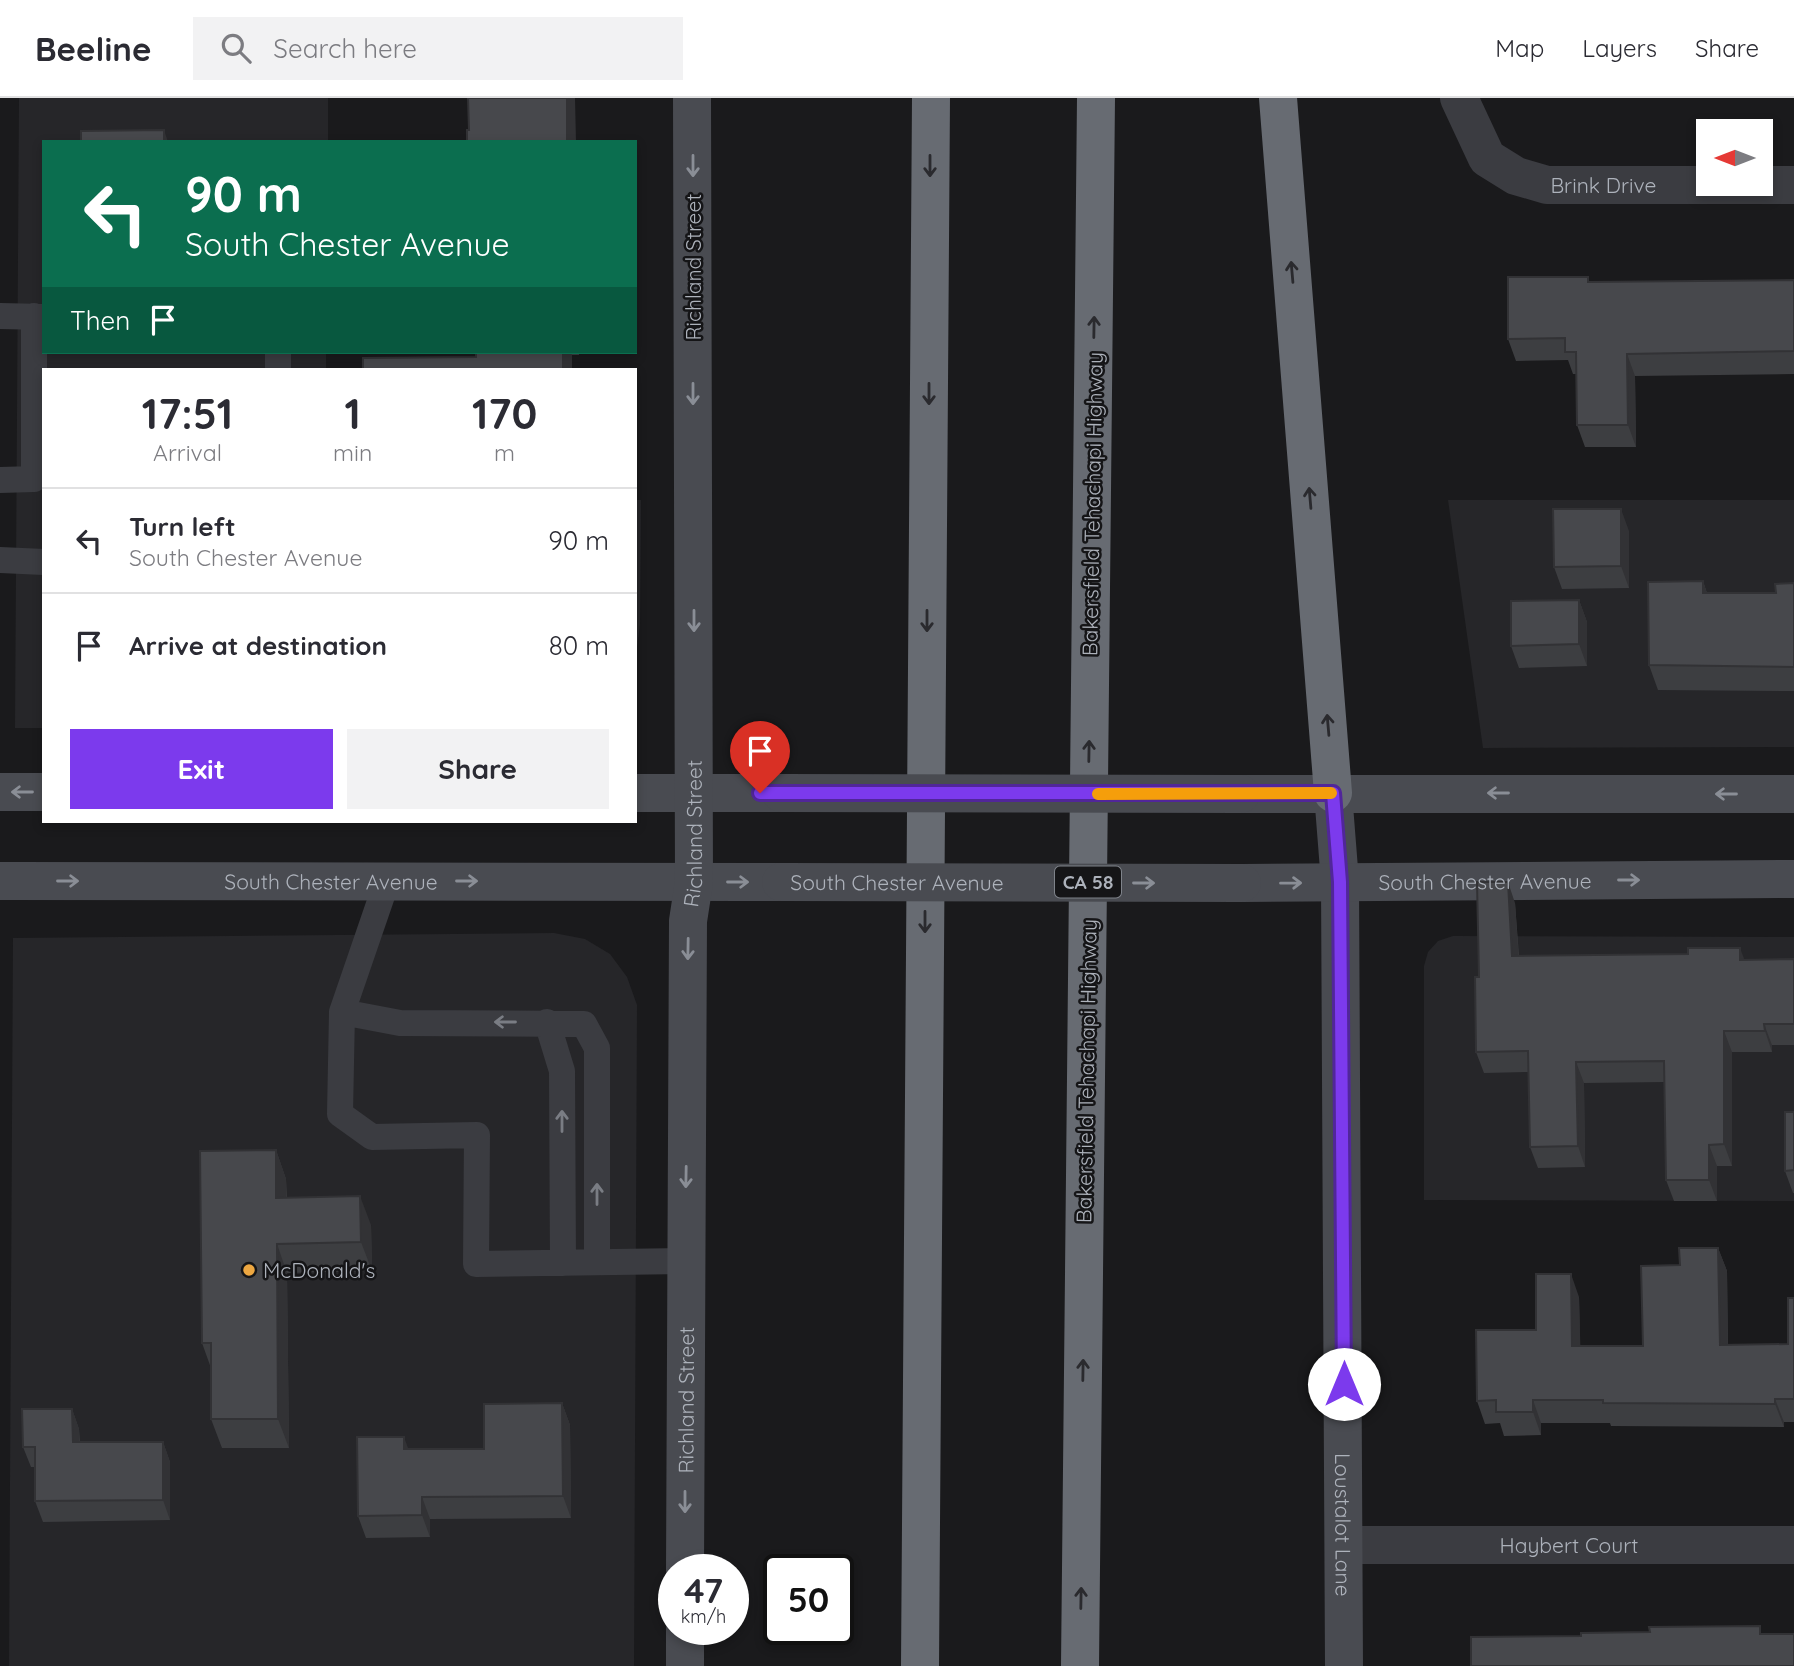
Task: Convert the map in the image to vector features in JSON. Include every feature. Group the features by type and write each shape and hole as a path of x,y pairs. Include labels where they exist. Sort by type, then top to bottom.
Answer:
{"highway":[{"path":"920,1666 931,98"},
{"name":"Bakersfield Tehachapi Highway","path":"1080,1666 1096,98"},
{"path":"1278,98 1333,793"}],"main road":[{"name":"Richland Street","path":"685,1554 688,921 694,881 692,98"},
{"path":"0,792 42,792"},
{"path":"637,793 1794,794"},
{"name":"Loustalot Lane","path":"1333,793 1340,882 1344,1666"},
{"name":"South Chester Avenue","path":"0,881 1242,883 1784,876"},
{"path":"685,1645 685,1666"}],"street":[{"name":"Brink Drive","path":"1459,98 1487,158 1516,176 1547,185 1794,185"},
{"name":"Haybert Court","path":"1345,1545 1794,1545"}],"lane":[{"path":"0,316 39,316 39,482 0,480"},
{"path":"0,560 42,562"},
{"path":"387,881 342,1012 340,1114 372,1137 477,1135 476,1264 685,1261"},
{"path":"342,1012 400,1023 584,1024 597,1048 597,1262"},
{"path":"547,1022 562,1071 563,1263"}],"shaded area":[{"path":"19,98 328,98 328,140 42,140 42,354 326,354 326,368 42,368 42,728 15,728"},
{"path":"637,500 641,500 640,625 637,647"},
{"path":"1448,500 1794,500 1794,747 1483,748"},
{"path":"554,933 585,939 610,954 627,977 637,1005 634,1666 9,1666 13,938"},
{"path":"1453,936 1794,937 1794,1201 1424,1200 1424,966 1428,952 1438,941"}],"building":[{"path":"468,98 567,98 567,140 467,140"},
{"path":"164,130 164,140 81,140 81,131"},
{"path":"1508,277 1588,277 1588,282 1794,280 1794,351 1627,354 1628,425 1577,425 1576,352 1565,352 1565,338 1508,339"},
{"path":"476,354 563,354 563,368 363,368 363,358 476,357"},
{"path":"1553,509 1621,509 1621,566 1554,567"},
{"path":"1703,581 1703,593 1776,593 1775,584 1794,583 1794,667 1649,665 1648,582"},
{"path":"1579,600 1579,644 1511,646 1511,601"},
{"path":"1477,882 1508,882 1512,956 1688,954 1688,948 1740,948 1740,960 1794,959 1794,1024 1764,1024 1765,1031 1724,1031 1724,1144 1709,1145 1709,1180 1666,1180 1664,1061 1576,1062 1578,1146 1530,1147 1528,1051 1476,1052 1475,977 1479,977"},
{"path":"1785,1112 1794,1112 1794,1170 1785,1171"},
{"path":"276,1150 276,1198 360,1196 361,1242 277,1244 278,1419 211,1419 211,1343 202,1343 200,1151"},
{"path":"1679,1248 1718,1248 1720,1345 1788,1344 1788,1298 1794,1298 1794,1399 1775,1399 1775,1404 1533,1400 1533,1412 1496,1412 1496,1400 1477,1401 1476,1330 1536,1330 1536,1274 1571,1274 1572,1346 1643,1346 1641,1266 1680,1265"},
{"path":"562,1403 563,1496 422,1497 422,1515 358,1516 357,1437 404,1437 404,1449 484,1449 484,1404"},
{"path":"22,1409 72,1409 73,1442 163,1442 163,1500 35,1501 35,1447 23,1447"},
{"path":"1760,1626 1760,1634 1794,1634 1794,1666 1471,1666 1471,1637 1581,1636 1581,1633 1650,1632 1649,1627"}],"slow traffic":[{"path":"1098,794 1331,793"}],"place":[{"name":"McDonald's","path":"249,1270"}],"route":[{"path":"760,793 1333,793 1340,882 1344,1384"}]}
